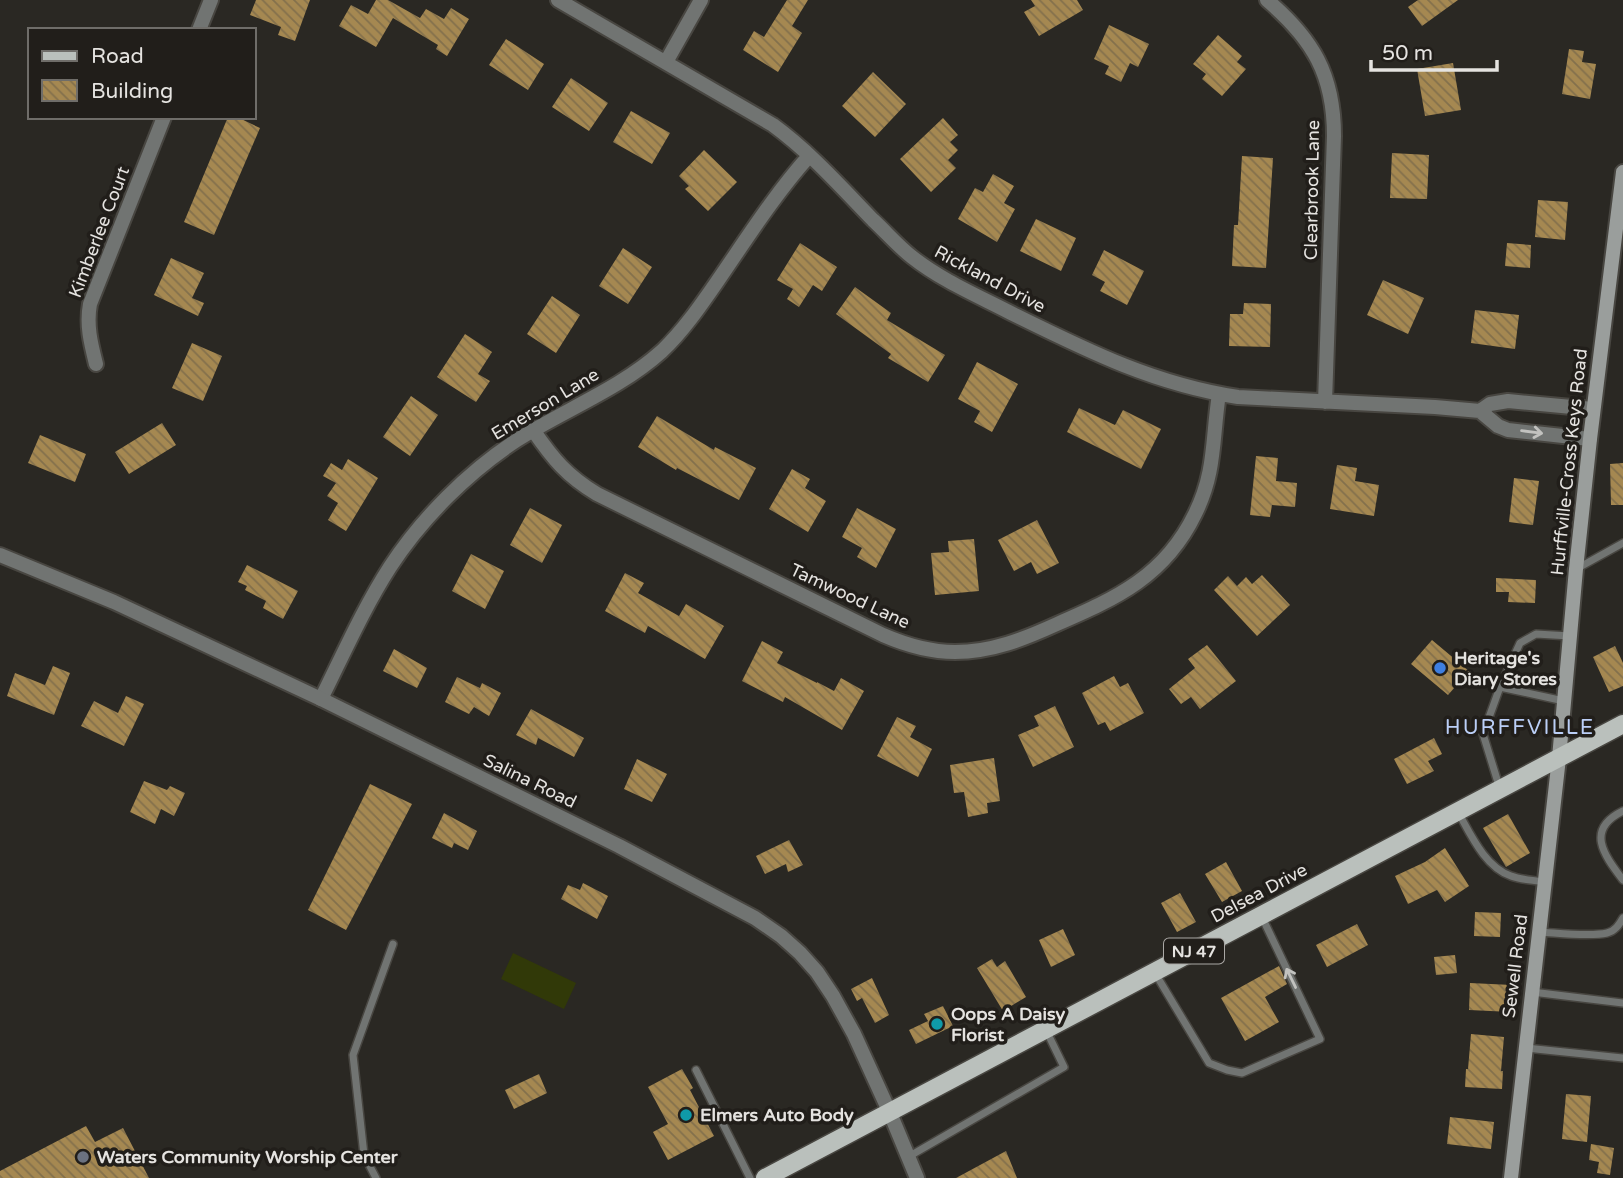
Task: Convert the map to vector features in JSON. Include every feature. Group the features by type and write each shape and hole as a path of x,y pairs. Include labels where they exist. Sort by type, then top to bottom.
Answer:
{"main road":[{"name":"Hurffville-Cross Keys Road","path":"1559,758 1593,409 1623,172"},
{"name":"Delsea Drive","path":"765,1178 1623,724"},
{"name":"Sewell Road","path":"1511,1178 1559,758"}],"street":[{"path":"200,28 211,0"},
{"name":"Rickland Drive","path":"558,0 788,136 904,251 937,275 1117,364 1178,385 1219,394 1480,411 1498,426 1508,430 1590,439"},
{"path":"666,62 701,0"},
{"name":"Clearbrook Lane","path":"1267,0 1291,21 1312,48 1324,74 1332,107 1334,136 1325,402"},
{"name":"Kimberlee Court","path":"96,364 88,321 90,303 163,119"},
{"name":"Emerson Lane","path":"321,699 365,609 409,541 435,511 501,451 631,374 671,342 700,307 784,185 809,156"},
{"name":"Tamwood Lane","path":"533,430 573,479 597,494 904,644 926,649 978,651 1028,637 1121,594 1143,579 1163,560 1188,528 1206,487 1213,458 1219,394"},
{"name":"Rickland Drive","path":"1480,411 1490,404 1508,401 1593,409"},
{"name":"Salina Road","path":"0,555 114,602 321,699 619,846 754,918 781,936 809,962 833,996 854,1034 917,1178"}],"lane":[{"path":"1576,569 1623,543"},
{"path":"1500,789 1483,733 1520,643 1536,634 1570,636"},
{"path":"1500,687 1564,701"},
{"path":"1458,811 1475,844 1498,869 1511,876 1544,882"},
{"path":"1623,811 1604,826 1600,836 1605,856 1623,880"},
{"path":"1154,972 1209,1063 1242,1073 1320,1039 1261,915"},
{"path":"1539,932 1609,933 1623,918"},
{"path":"376,1178 364,1155 353,1055 393,944"},
{"path":"1532,992 1623,1003"},
{"path":"908,1157 1064,1067 1046,1030"},
{"path":"1525,1048 1623,1058"},
{"path":"696,1070 750,1178"}],"green space":[{"path":"513,953 576,983 564,1009 501,979"}],"building":[{"path":"256,0 310,0 295,41 278,35 281,27 250,15"},
{"path":"376,0 388,0 420,18 426,9 444,19 451,8 469,19 447,56 436,49 438,45 393,18 376,47 339,26 351,5 368,14"},
{"path":"787,0 808,0 792,26 802,33 778,72 743,50 754,31 764,37"},
{"path":"1031,0 1077,0 1083,10 1039,36 1024,12 1035,6"},
{"path":"1418,0 1458,0 1422,26 1408,7"},
{"path":"1109,25 1149,44 1138,67 1130,63 1121,82 1105,74 1109,66 1094,59"},
{"path":"1218,35 1242,56 1237,62 1246,69 1222,96 1202,79 1206,74 1193,64"},
{"path":"506,39 544,64 528,90 489,65"},
{"path":"1569,49 1584,51 1582,62 1596,64 1590,99 1562,94"},
{"path":"1453,63 1461,110 1425,116 1417,69"},
{"path":"873,72 906,104 875,137 842,106"},
{"path":"571,78 608,103 589,131 552,107"},
{"path":"631,111 670,133 652,164 613,142"},
{"path":"943,118 958,135 950,142 958,150 948,160 956,168 931,192 900,159"},
{"path":"227,119 241,119 260,128 214,235 184,222"},
{"path":"704,150 737,182 708,211 685,189 689,186 679,176"},
{"path":"1392,153 1429,155 1427,199 1390,198"},
{"path":"1242,156 1273,158 1266,268 1232,266 1234,225 1238,225"},
{"path":"993,174 1014,186 1004,203 1015,209 997,242 958,219 975,188 983,192"},
{"path":"1538,200 1568,202 1565,240 1535,237"},
{"path":"1036,219 1076,238 1061,271 1020,251"},
{"path":"800,243 837,267 822,291 813,285 799,307 787,299 793,289 777,280"},
{"path":"1507,243 1531,245 1530,268 1505,266"},
{"path":"623,248 652,267 628,304 599,286"},
{"path":"1104,250 1144,271 1127,305 1100,291 1105,282 1092,275"},
{"path":"171,258 204,273 192,298 204,303 198,316 154,295"},
{"path":"1383,280 1424,298 1408,334 1367,315"},
{"path":"855,287 891,313 887,320 945,355 928,382 888,358 891,354 836,314"},
{"path":"552,296 580,315 556,353 527,334"},
{"path":"1244,303 1271,304 1270,347 1229,346 1230,314 1243,314"},
{"path":"1475,310 1519,315 1515,349 1471,343"},
{"path":"465,334 492,352 478,374 490,381 476,402 437,377"},
{"path":"192,343 222,356 203,401 172,388"},
{"path":"977,362 1018,384 992,432 974,422 980,411 958,399"},
{"path":"411,396 438,415 410,456 383,437"},
{"path":"1079,408 1115,425 1123,410 1161,429 1141,469 1067,432"},
{"path":"657,416 714,450 715,447 756,468 739,500 677,468 676,470 638,447"},
{"path":"162,423 176,445 129,474 115,452"},
{"path":"40,435 86,454 75,482 28,463"},
{"path":"1256,456 1278,458 1276,481 1297,483 1295,507 1272,505 1270,517 1250,515"},
{"path":"348,459 378,478 346,531 328,520 338,503 327,496 336,483 323,476 331,463 342,470"},
{"path":"1623,463 1623,505 1611,505 1610,464"},
{"path":"1337,465 1357,468 1355,481 1379,485 1374,516 1330,509"},
{"path":"792,469 810,479 805,488 826,501 808,532 769,509"},
{"path":"1514,478 1539,481 1533,525 1509,522"},
{"path":"530,508 562,525 542,563 510,545"},
{"path":"857,508 896,529 876,568 857,557 862,548 842,537"},
{"path":"1037,520 1059,563 1037,574 1031,562 1014,571 998,540"},
{"path":"974,539 979,591 935,595 931,553 949,552 948,541"},
{"path":"471,554 504,571 485,609 452,591"},
{"path":"247,565 298,591 283,619 263,608 266,601 245,590 247,586 238,582"},
{"path":"625,573 644,583 638,593 679,616 686,604 724,626 705,659 648,626 645,633 605,611"},
{"path":"1262,575 1290,605 1257,636 1214,590 1228,576 1237,586 1246,577 1252,584"},
{"path":"1496,578 1536,580 1535,603 1508,602 1509,592 1496,592"},
{"name":"Heritage's Diary Stores","path":"1432,640 1469,671 1448,695 1411,664"},
{"path":"762,641 783,652 777,663 817,683 834,691 841,678 864,691 842,730 785,697 783,702 742,681"},
{"path":"1207,645 1236,681 1200,709 1191,697 1181,704 1169,689 1195,668 1188,659"},
{"path":"1615,646 1623,663 1623,686 1609,692 1593,657"},
{"path":"394,649 427,668 417,688 383,671"},
{"path":"53,666 70,673 54,715 7,696 15,673 45,685"},
{"path":"1114,676 1120,687 1128,683 1144,713 1110,731 1105,722 1098,725 1082,693"},
{"path":"457,677 480,688 482,683 501,693 489,716 474,707 469,714 445,702"},
{"path":"126,696 144,704 124,746 81,726 94,701 118,713"},
{"path":"1055,706 1074,747 1033,767 1018,735 1039,726 1034,716"},
{"path":"531,709 584,738 574,757 538,738 536,745 516,735"},
{"path":"897,717 916,726 910,737 932,749 918,777 877,756"},
{"path":"1434,738 1442,754 1428,761 1434,771 1407,784 1394,759"},
{"path":"994,758 1000,801 987,803 988,813 968,817 964,792 954,793 950,765"},
{"path":"637,759 667,774 652,802 624,789"},
{"path":"144,781 167,790 170,786 185,793 174,816 161,809 155,824 130,812"},
{"path":"370,784 412,804 346,930 308,910"},
{"path":"444,813 477,831 468,850 454,843 452,848 432,838"},
{"path":"1508,814 1530,853 1506,867 1483,828"},
{"path":"789,840 803,865 788,872 786,864 765,874 756,856"},
{"path":"1445,848 1469,886 1445,902 1437,890 1408,904 1395,876 1425,862"},
{"path":"1226,862 1242,891 1222,902 1205,874"},
{"path":"583,883 608,896 597,919 561,899 568,885 580,890"},
{"path":"1180,893 1196,922 1177,932 1161,903"},
{"path":"1475,912 1501,913 1500,937 1474,936"},
{"path":"1357,924 1368,945 1327,967 1316,945"},
{"path":"1063,929 1075,955 1051,967 1039,940"},
{"path":"1455,955 1457,973 1436,975 1434,957"},
{"path":"992,959 997,967 1005,961 1026,997 1003,1011 977,968"},
{"path":"1279,966 1287,984 1265,997 1279,1022 1245,1041 1221,998"},
{"path":"872,978 889,1015 875,1023 862,998 857,1001 851,989"},
{"path":"1470,983 1512,985 1511,1012 1469,1010"},
{"name":"Oops A Daisy Florist","path":"943,1006 953,1026 916,1044 909,1030 928,1021 924,1014"},
{"path":"1471,1034 1504,1037 1502,1089 1465,1087"},
{"name":"Elmers Auto Body","path":"682,1069 714,1136 668,1160 653,1132 668,1124 648,1087"},
{"path":"539,1074 547,1093 514,1109 505,1090"},
{"path":"1566,1094 1591,1096 1587,1142 1562,1139"},
{"path":"1450,1117 1494,1122 1491,1149 1447,1144"},
{"name":"Waters Community Worship Center","path":"86,1126 95,1142 123,1128 149,1178 0,1178 0,1171"},
{"path":"1591,1144 1614,1148 1610,1175 1597,1173 1599,1162 1589,1160"},
{"path":"1006,1151 1017,1178 956,1178"}],"place":[{"name":"Heritage's Diary Stores","path":"1440,668"},
{"name":"Oops A Daisy Florist","path":"937,1024"},
{"name":"Elmers Auto Body","path":"686,1115"},
{"name":"Waters Community Worship Center","path":"83,1157"}],"district":[{"name":"HURFFVILLE","path":"1520,727"}]}
